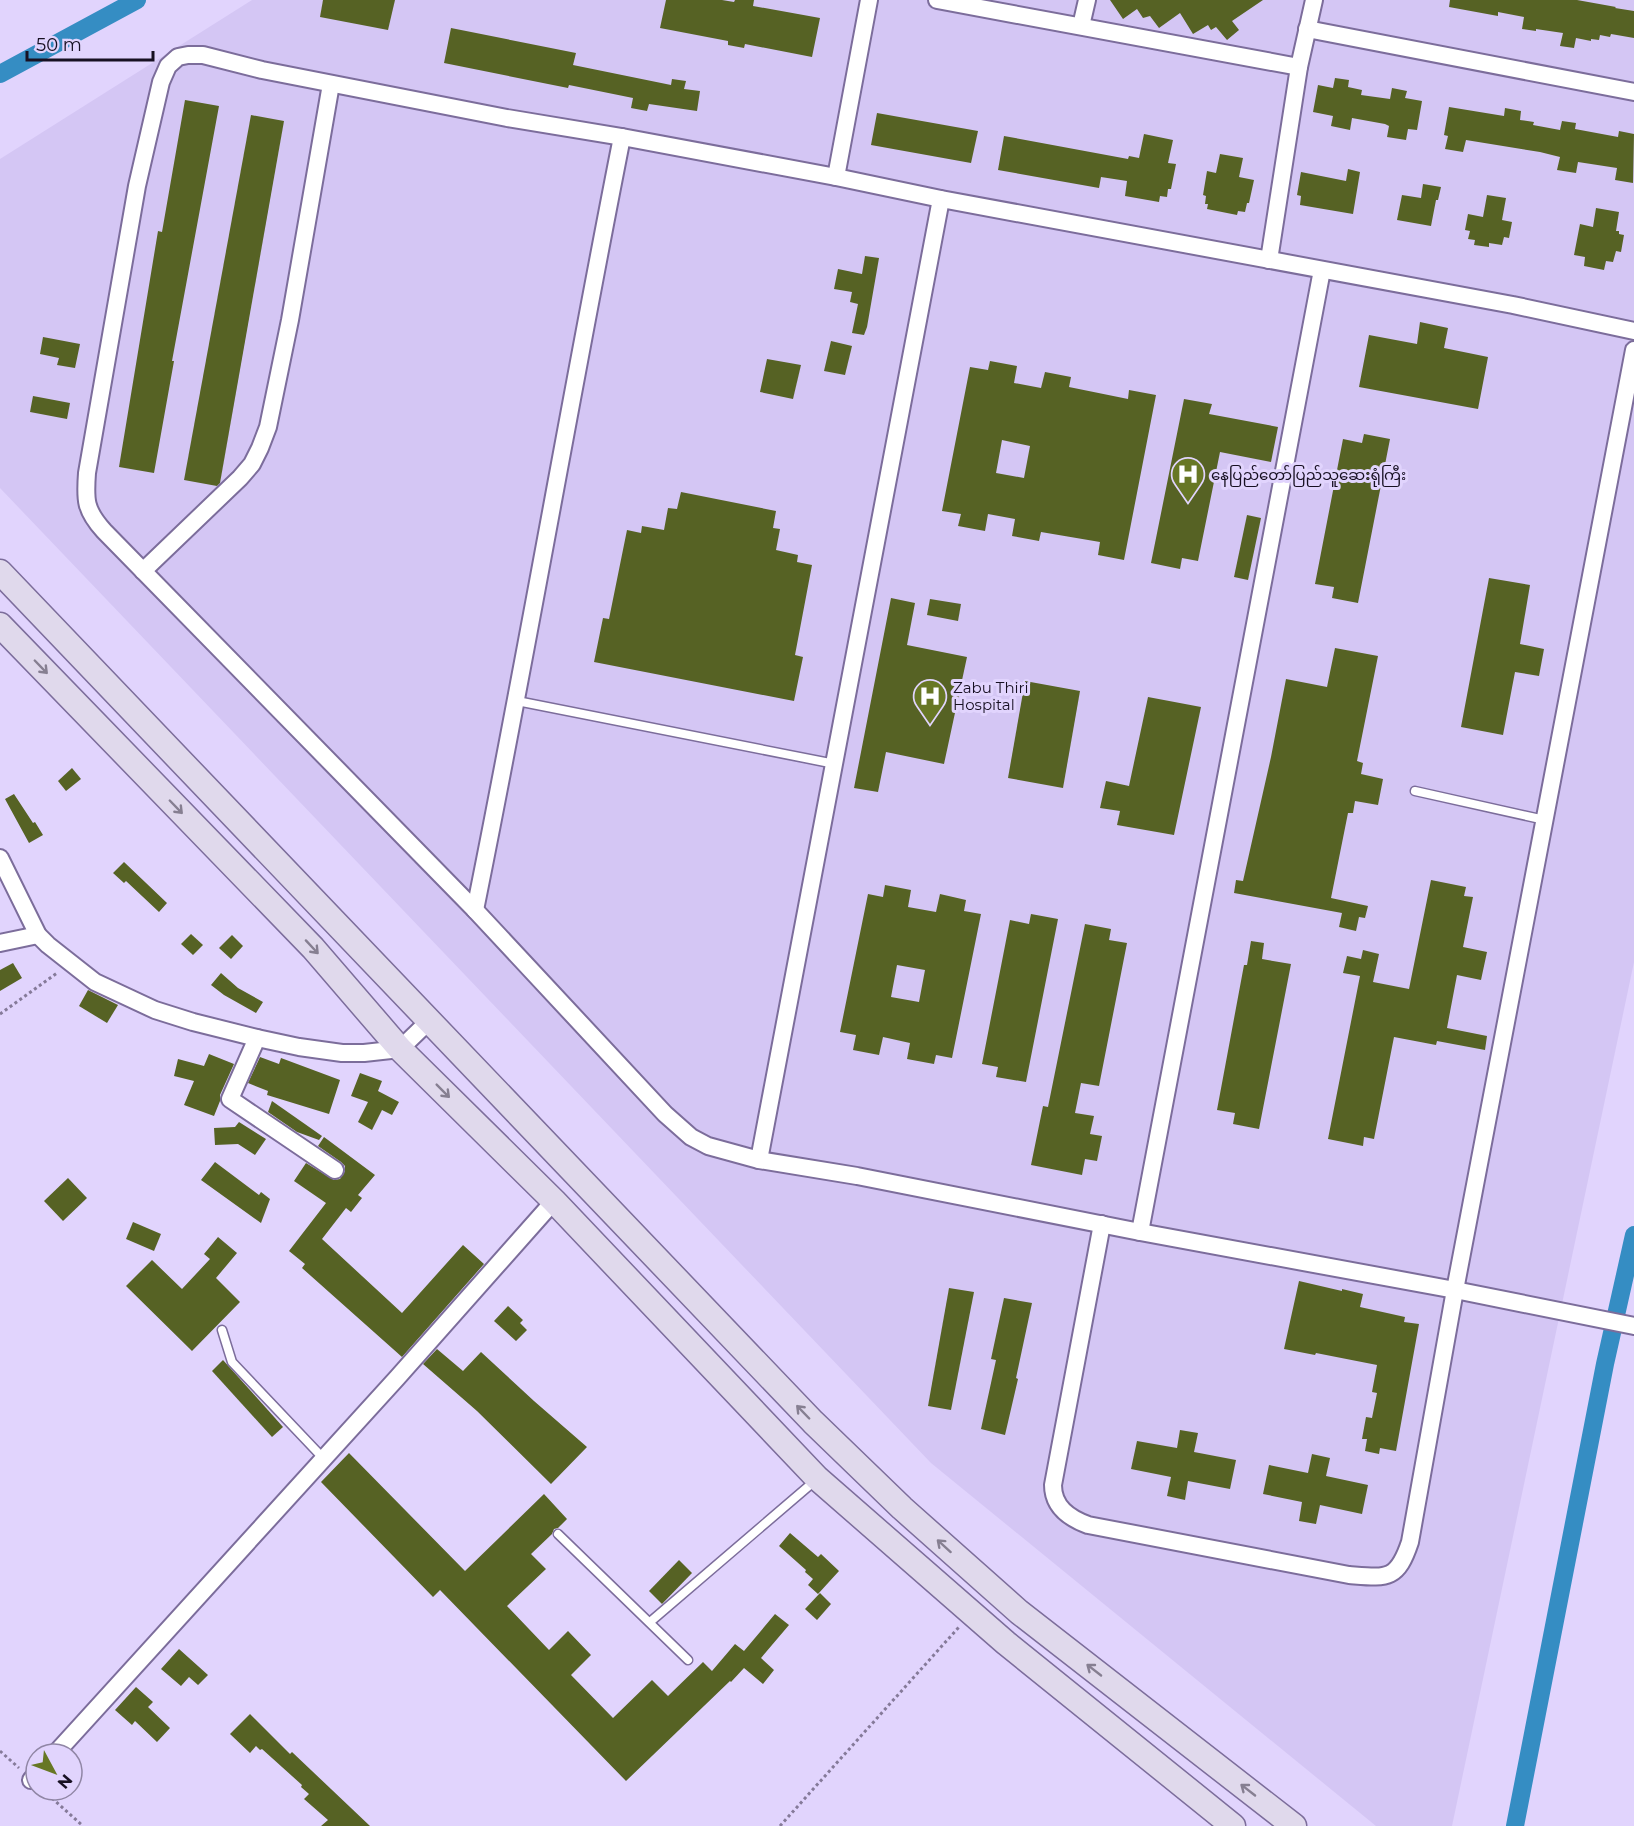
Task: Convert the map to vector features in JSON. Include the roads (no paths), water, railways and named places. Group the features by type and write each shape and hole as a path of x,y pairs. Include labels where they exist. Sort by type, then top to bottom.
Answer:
{"main road":[{"path":"0,572 813,1422 902,1508 1019,1612 1294,1826"},
{"path":"0,625 313,948 400,1049 554,1201 817,1478 1006,1643 1233,1826"}],"street":[{"path":"836,177 869,0"},
{"path":"937,0 1299,67"},
{"path":"1081,26 1087,0"},
{"path":"1269,260 1299,67 1314,0"},
{"path":"1307,29 1634,92"},
{"path":"1633,1326 857,1176 759,1160 708,1146 691,1137 665,1114 475,910 93,519 86,500 86,490 137,186 161,82 172,61 188,55 203,55 331,84 507,118 836,177 941,199 1514,306 1634,331"},
{"path":"143,571 240,478 252,464 260,448 268,427 290,320 331,84"},
{"path":"475,910 517,701 622,137"},
{"path":"759,1160 941,199"},
{"path":"1140,1232 1322,270"},
{"path":"1102,1224 1053,1485 1053,1494 1057,1504 1072,1518 1088,1525 1349,1575 1384,1577 1393,1573 1401,1566 1410,1542 1455,1290 1634,350"},
{"path":"0,858 38,935 69,964 95,982 154,1010 257,1038 342,1053 400,1049 428,1022"},
{"path":"0,943 38,935"},
{"path":"257,1038 230,1099 335,1170"},
{"path":"66,1742 324,1459 554,1201"}],"lane":[{"path":"517,701 835,764"},
{"path":"1415,791 1545,820"},
{"path":"222,1330 232,1362 324,1459"},
{"path":"650,1623 817,1478"},
{"path":"558,1534 688,1660"}],"waterway":[{"path":"0,74 137,0"},
{"path":"1515,1826 1605,1364 1634,1235"}],"place":[{"name":"နေပြည်တော်ပြည်သူဆေးရုံကြီး","path":"1188,503"},
{"name":"Zabu Thiri Hospital","path":"930,725"}]}
